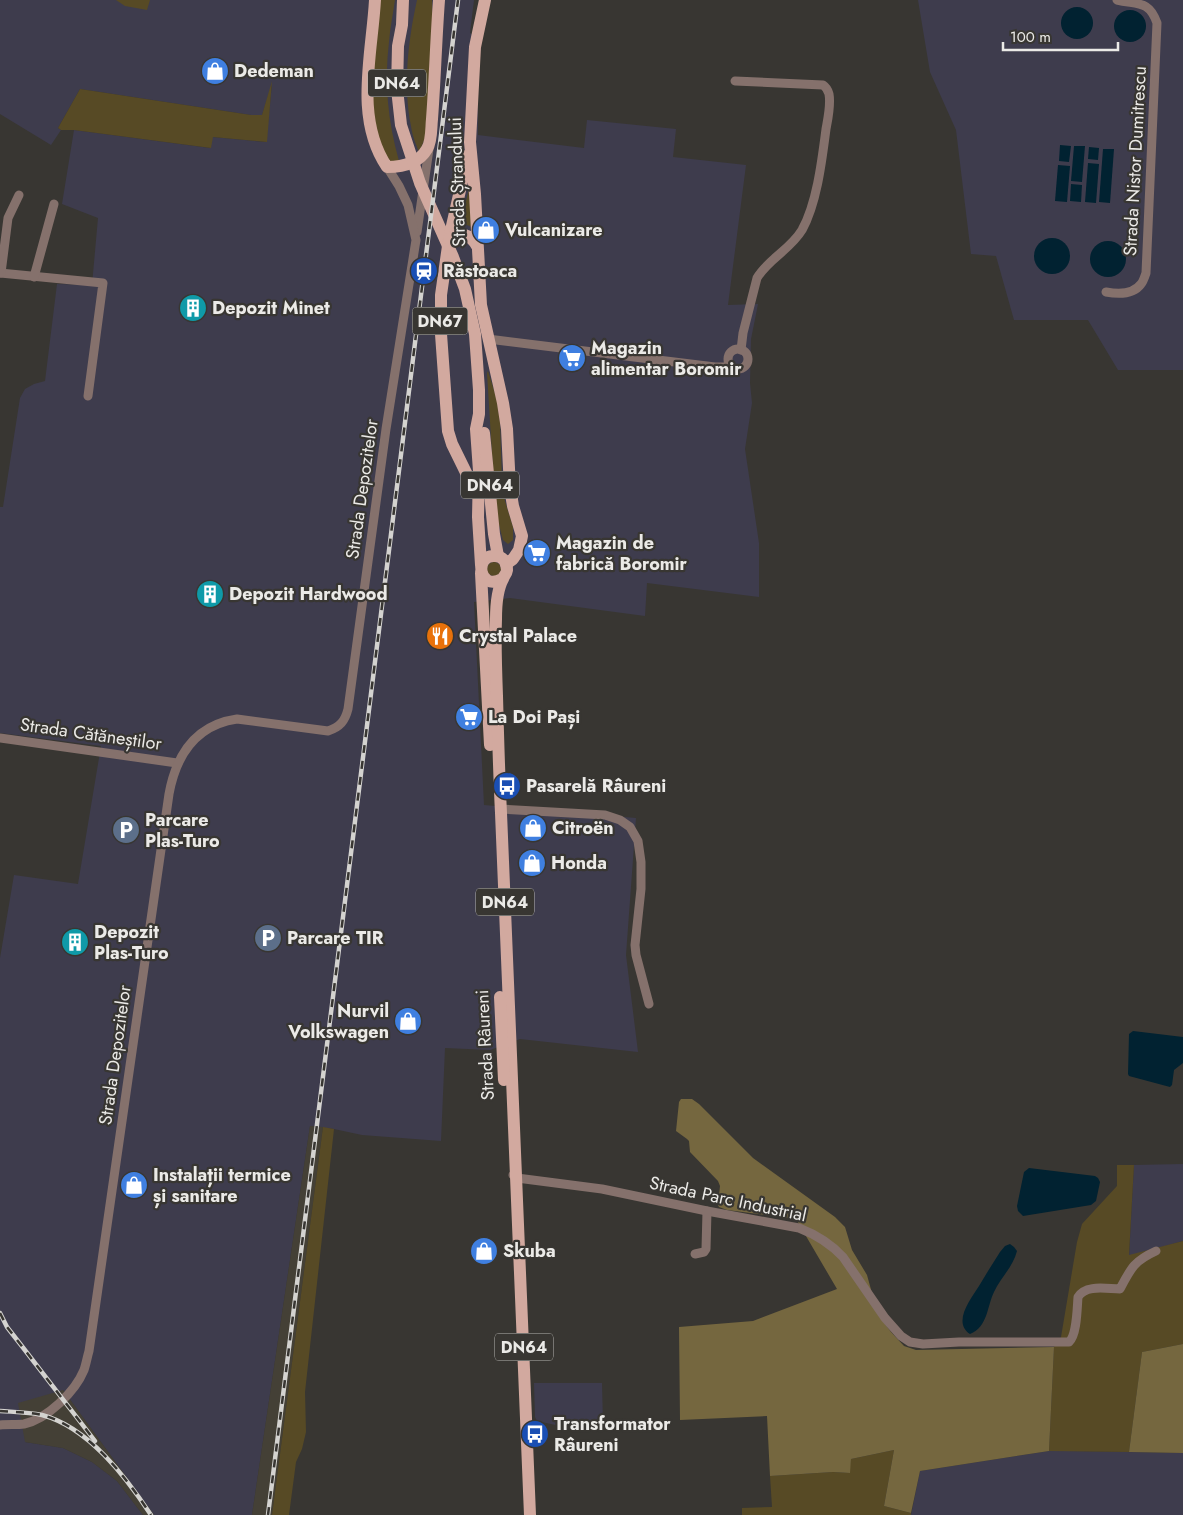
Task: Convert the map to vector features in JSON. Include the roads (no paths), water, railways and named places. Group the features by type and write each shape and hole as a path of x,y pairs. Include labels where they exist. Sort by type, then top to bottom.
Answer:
{"main road":[{"path":"376,0 368,91 369,118 375,144 388,167 400,166 416,161 429,146 434,95 439,0"},
{"name":"DN64","path":"404,0 398,46 398,108 406,141 422,190 453,257 469,305 476,352 479,414 476,429 479,478 477,496"},
{"name":"DN64","path":"402,25 412,0"},
{"name":"Strada Ștrandului","path":"485,0 475,47 470,142 481,306 505,411 511,493 522,536 519,550 513,559 502,560"},
{"name":"DN67","path":"470,142 450,239 440,310 447,425 452,444 477,496 481,569"},
{"path":"450,239 455,235 465,234 474,240 477,246"},
{"name":"DN64","path":"479,414 484,429 494,534 507,571 502,579"},
{"path":"502,560 490,556 486,558 481,569 483,577 490,581 502,579"},
{"name":"Strada Râureni","path":"481,569 523,1515"},
{"name":"Strada Râureni","path":"502,579 495,632 500,809 530,1515"}],"street":[{"name":"Strada Nistor Dumitrescu","path":"1106,292 1121,295 1133,290 1141,285 1146,273 1157,23 1154,13 1143,3 1117,0"},
{"path":"735,81 823,85 827,88 830,104 822,157 809,216 795,240 761,270 757,278 743,332 741,350"},
{"path":"416,240 429,146"},
{"name":"Strada Depozitelor","path":"0,1424 24,1424 35,1420 64,1399 75,1386 83,1371 89,1351 169,794 177,763 196,737 211,726 224,721 237,719 328,731 340,725 345,719 348,709 386,430 416,240 408,205 388,167"},
{"path":"19,195 8,218 1,273 103,283 88,396"},
{"path":"34,277 54,204"},
{"path":"488,338 715,367 730,365"},
{"path":"734,350 741,350 747,355 748,361 745,366 736,369 728,362 729,355 734,350"},
{"name":"Strada Cătăneștilor","path":"0,738 177,763"},
{"path":"500,809 605,814 620,820 634,831 639,847 642,882 635,944 636,955 649,1004"},
{"path":"508,1149 511,1153 513,1175 517,1178 513,1183 514,1203 511,1212"},
{"name":"Strada Parc Industrial","path":"517,1178 602,1189 799,1228 821,1238 835,1248 885,1318 901,1336 910,1342 923,1344 959,1342 1069,1342 1072,1340 1075,1332 1080,1294 1086,1290 1093,1289 1120,1289 1136,1262 1156,1251"},
{"path":"695,1254 704,1252 706,1249 707,1211"}],"water":[{"path":"1077,7 1089,11 1093,23 1089,35 1077,39 1065,35 1061,23 1065,11"},
{"path":"1130,10 1142,14 1146,26 1142,38 1130,42 1118,38 1114,26 1118,14"},
{"path":"1060,145 1071,146 1069,162 1059,161"},
{"path":"1074,146 1085,146 1082,182 1071,181"},
{"path":"1089,147 1099,148 1098,160 1088,159"},
{"path":"1103,149 1114,149 1110,203 1099,202"},
{"path":"1088,163 1099,164 1096,203 1085,202"},
{"path":"1058,165 1070,166 1067,202 1055,201"},
{"path":"1071,184 1082,185 1081,202 1070,201"},
{"path":"1052,238 1059,239 1065,243 1069,249 1069,263 1065,269 1059,273 1052,274 1045,273 1039,269 1035,263 1034,256 1035,249 1039,243 1045,239"},
{"path":"1108,241 1115,242 1121,246 1125,252 1125,266 1121,272 1115,276 1108,277 1101,276 1095,272 1091,266 1090,259 1091,252 1095,246 1101,242"},
{"path":"1133,1031 1183,1037 1183,1063 1174,1070 1170,1087 1129,1076 1129,1034"},
{"path":"1029,1168 1095,1176 1100,1182 1096,1201 1091,1205 1023,1216 1018,1211 1017,1206 1024,1172"},
{"path":"1010,1244 1017,1251 1015,1257 994,1292 984,1321 976,1331 970,1334 965,1329 963,1323 965,1310 1000,1252 1005,1246"}],"railway":[{"path":"268,1515 458,0"},
{"path":"0,1313 7,1327 95,1441"},
{"path":"0,1411 42,1415 59,1421 75,1430 118,1470 151,1515"}],"place":[{"name":"Dedeman","path":"215,71"},
{"name":"Vulcanizare","path":"486,230"},
{"name":"Răstoaca","path":"424,271"},
{"name":"Depozit Minet","path":"193,308"},
{"name":"Magazin alimentar Boromir","path":"572,358"},
{"name":"Magazin de fabrică Boromir","path":"537,553"},
{"name":"Depozit Hardwood","path":"210,594"},
{"name":"Crystal Palace","path":"440,636"},
{"name":"La Doi Pași","path":"469,717"},
{"name":"Pasarelă Râureni","path":"507,786"},
{"name":"Citroën","path":"533,828"},
{"name":"Parcare Plas-Turo","path":"126,830"},
{"name":"Honda","path":"532,863"},
{"name":"Parcare TIR","path":"268,938"},
{"name":"Depozit Plas-Turo","path":"75,942"},
{"name":"Nurvil Volkswagen","path":"408,1021"},
{"name":"Instalații termice și sanitare","path":"134,1185"},
{"name":"Skuba","path":"484,1251"},
{"name":"Transformator Râureni","path":"535,1434"}]}
